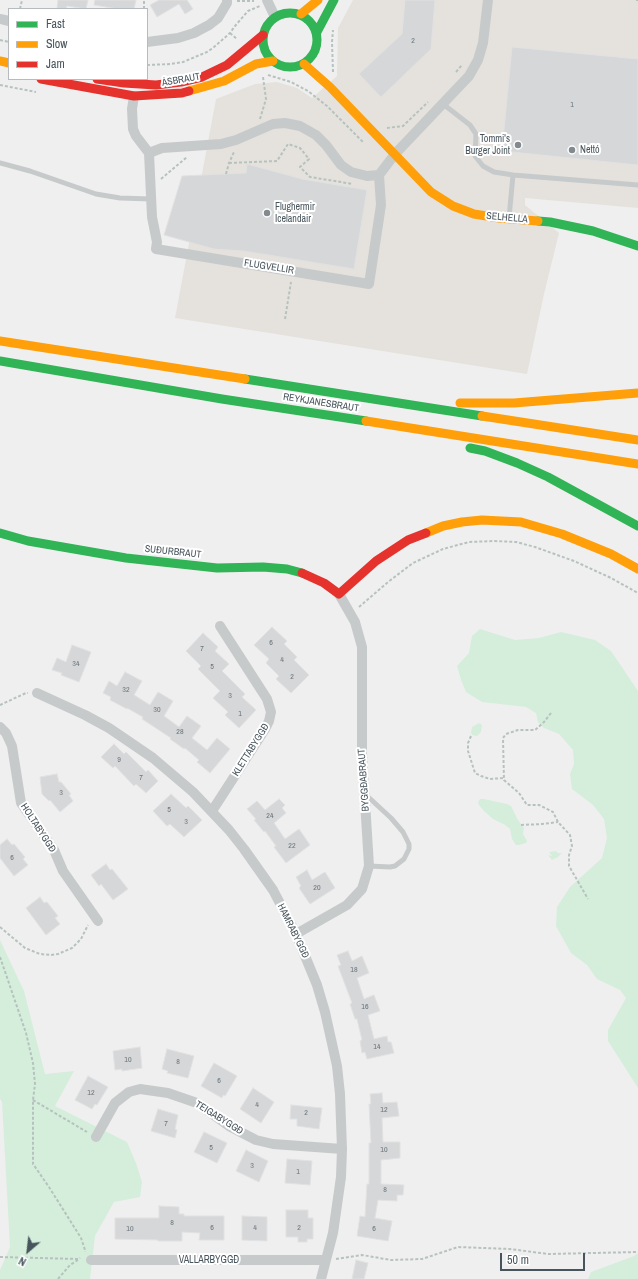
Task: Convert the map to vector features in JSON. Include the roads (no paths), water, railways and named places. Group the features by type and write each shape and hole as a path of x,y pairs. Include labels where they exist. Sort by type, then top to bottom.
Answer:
{"main road":[{"path":"301,14 318,0"},
{"path":"317,32 334,0"},
{"path":"292,12 301,14 313,24 317,32 318,41 316,50 311,58 304,64 296,67 280,65 273,61 267,54 263,36 266,28 275,17 283,13 292,12"},
{"name":"ÁSBRAUT","path":"104,80 156,85 181,82 202,77 227,65 263,36"},
{"name":"ÁSBRAUT","path":"46,80 134,96 182,93 224,81 256,64 273,61"},
{"name":"SELHELLA","path":"304,64 324,82 431,192 453,206 474,214 550,222 593,231 638,246"},
{"name":"REYKJANESBRAUT","path":"0,340 170,368 638,440"},
{"name":"REYKJANESBRAUT","path":"0,361 222,399 638,464"},
{"path":"170,368 242,370 411,396"},
{"path":"449,401 465,404 514,403 638,393"},
{"path":"222,399 316,422 436,440 485,451 548,477 638,526"},
{"path":"339,594 376,561 408,540 443,526 482,520 521,522 562,534 611,554 638,569"},
{"name":"SUÐURBRAUT","path":"0,533 28,541 126,558 217,568 263,567 287,569 324,582 339,594"}],"street":[{"path":"148,42 178,38 194,33 218,18 228,0"},
{"path":"134,96 132,109 134,129 136,136 149,153 162,148 221,144 236,140 273,124 285,123 300,126 316,135 326,145 341,165 351,172 375,177 379,175 395,154 469,76 478,60 483,43 488,0"},
{"path":"267,1 275,17"},
{"name":"FLUGVELLIR","path":"149,153 152,218 157,242 156,249 369,284 381,204 379,175"},
{"name":"BYGGÐABRAUT","path":"296,934 347,905 362,889 369,866 361,720 362,647 355,622 339,594"},
{"name":"KLETTABYGGÐ","path":"212,811 265,729 271,712 267,699 220,626"},
{"name":"HAMRABYGGÐ","path":"37,693 85,715 131,742 174,774 233,834 259,869 285,912 296,934 317,985 332,1039 340,1094 342,1149 338,1205 321,1279"},
{"name":"HOLTABYGGÐ","path":"0,727 6,733 12,746 21,803 54,850 63,871 98,921"},
{"name":"TEIGABYGGÐ","path":"96,1137 115,1103 129,1092 140,1089 168,1093 197,1103 229,1126 256,1140 273,1144 342,1149"},
{"name":"VALLARBYGGÐ","path":"91,1260 326,1260"}],"lane":[{"path":"443,104 470,125 476,134 475,156 483,166 494,172 513,175 638,185"},
{"path":"0,163 30,171 96,194 120,198 151,199"},
{"path":"509,218 513,175"},
{"path":"364,793 391,818 409,844 408,852 404,859 395,866 390,868 369,866"}],"place":[{"name":"Tommi's Burger Joint","path":"518,145"},
{"name":"Nettó","path":"572,150"},
{"name":"Flughermir Icelandair","path":"267,213"}]}
